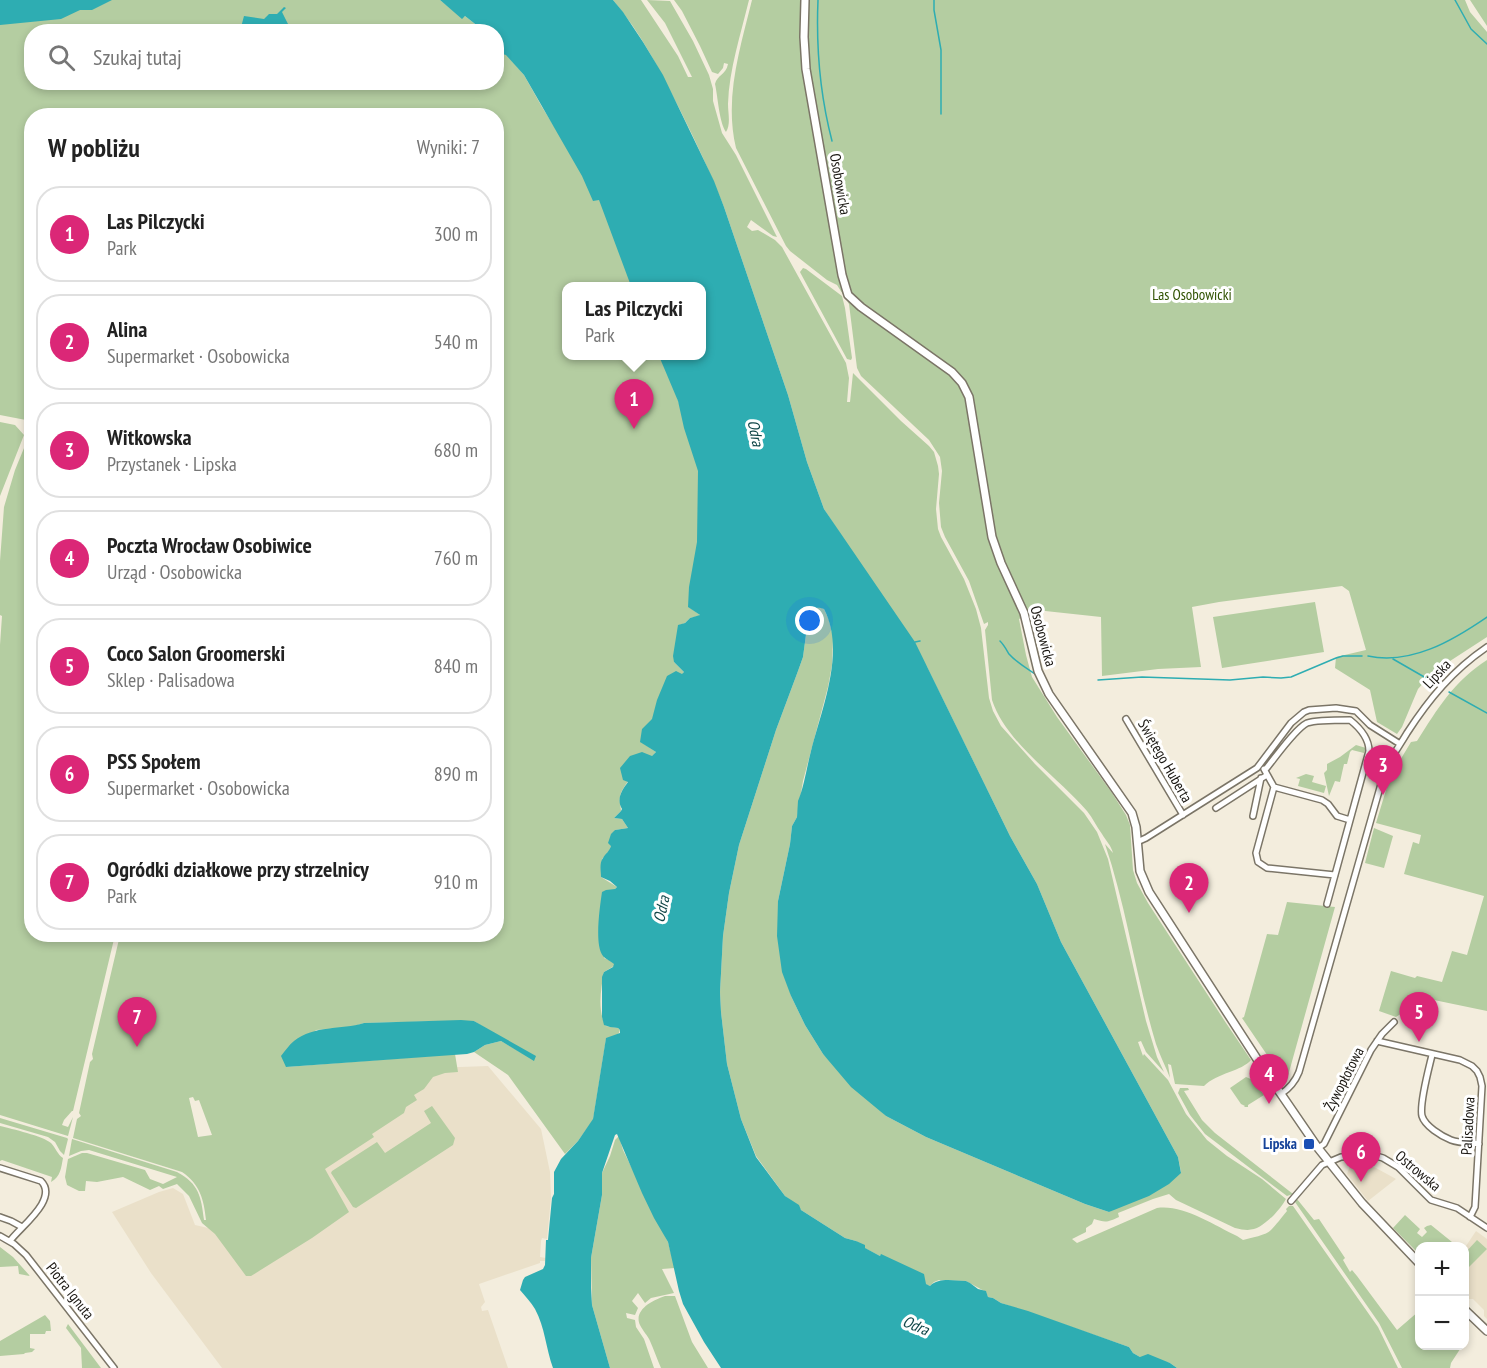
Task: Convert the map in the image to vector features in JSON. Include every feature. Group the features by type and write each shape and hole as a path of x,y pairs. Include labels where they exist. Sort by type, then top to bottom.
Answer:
{"street":[{"name":"Osobowicka","path":"805,0 806,62 842,276 848,296 952,372 966,390 992,537 1024,613 1038,671 1058,706 1132,813 1136,827 1140,871 1149,892 1318,1148 1372,1215 1415,1260"},
{"name":"Lipska","path":"1281,1094 1297,1078 1385,770 1400,744 1440,687 1461,666 1487,647"},
{"path":"1137,842 1260,765 1292,723 1304,712 1315,709 1356,711 1370,725 1400,744"},
{"name":"Świętego Huberta","path":"1126,719 1183,815"},
{"path":"1216,808 1265,774 1294,734 1304,725 1310,722 1350,720 1354,723 1368,741 1369,748 1327,904"},
{"path":"1260,765 1274,787 1322,800 1337,816 1350,820"},
{"path":"1253,816 1265,774"},
{"path":"1274,787 1256,853 1260,865 1267,868 1335,875"},
{"name":"Żywopłotowa","path":"1318,1148 1324,1144 1377,1041 1394,1022"},
{"name":"Palisadowa","path":"1377,1041 1467,1063 1479,1074 1482,1086 1479,1144 1475,1207 1470,1217"},
{"path":"1432,1055 1422,1105 1424,1120 1452,1141 1479,1144"},
{"name":"Ostrowska","path":"1329,1161 1362,1155 1383,1158 1398,1167 1431,1200 1457,1208 1487,1228"},
{"path":"1291,1201 1320,1167 1329,1161"},
{"path":"0,1167 40,1181 46,1192 36,1214 10,1241"},
{"path":"0,1217 22,1227"},
{"name":"Piotra Ignuta","path":"0,1236 20,1248 114,1368"},
{"path":"1469,1314 1487,1331"}],"shaded area":[{"path":"488,1066 541,1129 550,1172 551,1198 547,1239 542,1238 540,1257 546,1258 545,1261 479,1284 485,1302 481,1307 482,1311 488,1310 508,1368 222,1368 151,1273 112,1212 173,1188 183,1194 195,1225 226,1232 432,1068"},
{"path":"1350,1166 1376,1168 1396,1179 1368,1201 1347,1174"},
{"path":"1476,1231 1487,1239 1487,1319 1484,1316 1484,1310 1473,1299 1469,1299 1469,1242"}],"green space":[{"path":"44,0 440,0 462,18 465,16 475,24 24,24 24,90 504,90 504,52 524,75 603,205 634,282 562,282 562,360 665,360 700,470 701,529 689,607 700,615 680,625 674,662 684,672 653,719 641,742 656,752 622,791 621,811 614,818 622,819 628,828 615,830 610,850 602,859 601,877 617,887 604,958 614,962 614,966 604,972 601,1013 606,1026 620,1030 618,1035 606,1039 593,1120 565,1154 508,1075 474,1052 485,1045 501,1041 534,1060 474,1021 364,1023 352,1027 316,1030 286,1067 455,1054 458,1072 433,1077 424,1089 414,1095 417,1100 406,1107 404,1113 372,1134 374,1137 325,1169 349,1212 251,1276 246,1276 215,1234 202,1223 189,1196 177,1184 163,1189 159,1186 150,1190 123,1177 97,1182 86,1181 85,1191 79,1191 67,1185 65,1177 68,1159 87,1153 145,1170 150,1179 163,1184 177,1177 89,1150 69,1156 72,1139 177,1172 190,1181 198,1192 204,1220 206,1220 204,1206 197,1187 182,1172 73,1138 77,1119 81,1116 79,1113 118,942 504,942 504,108 24,108 24,420 0,415 0,9","holes":["189,1098 199,1100 212,1135 198,1137"]},
{"path":"613,0 641,0 678,56 688,77 692,77 665,23 647,0 670,1 709,75 722,133 736,155 777,237 751,220 747,227 752,231 758,230 782,247 846,363 849,378 847,402 850,402 853,373 934,452 939,474 936,509 938,529 964,579 976,609 981,628 989,698 993,711 1001,726 1084,813 1097,832 1108,859 1146,1021 1164,1072 1146,1052 1141,1041 1138,1042 1143,1056 1144,1054 1168,1080 1186,1114 1207,1140 1286,1199 1265,1223 1252,1230 1247,1230 1235,1228 1176,1200 1169,1194 1118,1213 1119,1217 1112,1220 1094,1219 1092,1224 1086,1228 1086,1232 1072,1239 1077,1243 1157,1208 1167,1208 1198,1216 1243,1240 1269,1232 1287,1211 1286,1209 1293,1206 1378,1327 1398,1368 1177,1368 1170,1363 1140,1357 1129,1347 1001,1303 988,1297 986,1292 966,1281 939,1280 930,1286 925,1284 925,1279 864,1248 856,1241 845,1238 801,1210 785,1196 756,1156 741,1119 727,1064 720,992 723,936 739,845 776,730 803,657 809,612 818,607 824,609 829,620 833,637 832,665 803,781 797,817 792,826 778,901 791,996 823,1054 886,1116 926,1137 1109,1212 1181,1172 1178,1157 1061,942 1037,884 1010,836 927,667 824,509 807,462 788,395 724,207 709,170 658,67 633,26"},
{"path":"674,0 749,0 731,78 728,104 729,122 726,132 720,116 715,84 728,64 724,63 718,74 712,72 682,11"},
{"name":"Las Osobowicki","path":"752,0 1465,0 1470,12 1487,32 1487,637 1450,661 1437,674 1425,681 1418,689 1397,734 1377,722 1370,690 1335,668 1336,657 1366,650 1349,591 1342,586 1192,607 1201,667 1158,669 1102,676 1101,617 1036,610 1019,619 1032,677 1057,717 1126,815 1130,825 1133,870 1137,883 1251,1060 1204,1086 1175,1084 1171,1065 1168,1064 1170,1078 1158,1048 1105,844 1113,853 1111,848 1087,811 1009,731 992,700 985,630 988,622 984,624 969,581 941,527 940,457 929,440 861,376 857,368 849,304 837,285 827,280 786,246 736,148 732,111 733,92 738,55"},
{"path":"1470,0 1487,0 1487,26"},
{"path":"803,268 842,296 851,360 847,359 801,274"},
{"path":"0,422 15,425 24,435 0,496"},
{"path":"24,448 24,942 113,942 73,1111 62,1125 68,1127 73,1117 68,1136 0,1115 0,645 2,616 0,615 0,561 4,507"},
{"path":"1315,602 1324,652 1222,668 1213,617"},
{"path":"1487,660 1487,1011 1434,1000 1408,1009 1396,1017 1379,1011 1391,971 1442,982 1452,951 1467,955 1484,896 1404,874 1413,842 1419,844 1421,835 1376,823 1390,777 1411,742 1417,741 1456,686"},
{"path":"1356,745 1366,748 1364,753 1352,750 1350,752 1347,764 1344,764 1340,782 1335,781 1329,796 1324,773 1327,770 1327,764"},
{"path":"1306,774 1314,776 1312,782 1326,786 1324,793 1298,786 1300,779 1296,778"},
{"path":"1374,828 1393,836 1384,868 1365,863"},
{"path":"1287,902 1335,907 1286,1083 1242,1018 1267,934 1278,935"},
{"path":"1246,1077 1253,1080 1264,1095 1248,1107 1244,1107 1230,1088"},
{"path":"1180,1088 1188,1088 1189,1090 1184,1091 1202,1120 1215,1133 1293,1194 1287,1196 1205,1134 1190,1115 1178,1093"},
{"path":"432,1106 455,1138 453,1145 356,1208 353,1207 331,1173 332,1171 377,1142 385,1153 431,1123 424,1111"},
{"path":"0,1118 67,1138 64,1155 55,1142 48,1137 0,1123"},
{"path":"0,1126 35,1135 51,1143 63,1158 57,1177 51,1182 52,1177 0,1161"},
{"path":"619,1136 623,1150 668,1242 675,1268 662,1269 674,1293 651,1298 645,1303 638,1293 632,1301 638,1308 635,1315 626,1313 627,1318 635,1320 654,1368 610,1368 592,1305 591,1258 602,1195 602,1173 615,1140"},
{"path":"1297,1199 1314,1220 1319,1219 1345,1258 1343,1260 1350,1272 1352,1270 1357,1276 1397,1330 1415,1314 1415,1350 1459,1350 1450,1368 1402,1368 1379,1323 1295,1202"},
{"path":"1405,1215 1420,1229 1417,1233 1422,1237 1427,1232 1424,1228 1431,1225 1452,1242 1415,1242 1415,1250 1393,1228"},
{"path":"1477,1240 1487,1249 1469,1267 1469,1249"},
{"path":"0,1247 13,1257 30,1276 19,1274 18,1266 0,1267"},
{"path":"665,1296 675,1296 692,1342 708,1368 661,1368 650,1341 640,1325 639,1315 645,1306"},
{"path":"45,1315 50,1321 51,1331 46,1331 45,1334 30,1334 30,1348 35,1349 32,1352 0,1356 0,1341"},
{"path":"68,1324 101,1368 82,1368 81,1348 66,1328"}],"water":[{"path":"0,0 112,0 92,10 80,10 61,19 0,25"},
{"name":"Odra","path":"440,0 613,0 643,42 663,75 714,181 788,395 807,462 824,509 915,642 1010,836 1037,884 1061,942 1178,1157 1181,1173 1169,1184 1149,1196 1109,1212 926,1137 886,1116 851,1087 823,1054 791,996 782,972 777,936 778,901 792,826 797,817 798,801 830,680 833,643 830,625 824,609 818,608 809,612 803,657 776,730 739,845 723,936 720,992 727,1064 741,1119 756,1157 785,1196 799,1205 801,1210 845,1238 865,1245 865,1248 880,1256 881,1254 924,1274 926,1284 930,1286 942,1280 966,1281 986,1291 988,1297 1001,1303 1129,1347 1140,1357 1148,1354 1177,1368 721,1368 683,1304 668,1242 642,1193 617,1134 602,1173 602,1195 591,1258 592,1305 610,1368 553,1368 538,1316 532,1304 520,1290 525,1277 543,1269 545,1265 546,1240 548,1240 554,1194 554,1172 561,1159 578,1141 593,1119 606,1038 620,1033 618,1028 604,1025 602,1017 602,977 604,972 614,964 600,951 598,935 602,892 617,887 601,877 601,862 611,846 608,843 611,834 615,830 628,828 622,819 614,818 622,809 620,798 628,782 623,780 620,768 630,756 642,752 652,756 656,752 640,742 642,729 652,719 667,676 676,671 682,674 684,672 674,662 673,656 678,625 700,615 688,607 697,542 698,471 678,401 661,360 706,360 706,282 630,282 599,200 593,201 582,176 524,75 504,54 504,24 475,24 465,16 462,19"},
{"path":"284,7 286,8 282,12 288,24 242,24 244,16 264,19 269,14 277,14"},
{"path":"474,1021 536,1056 534,1061 501,1041 485,1045 467,1054 286,1067 281,1056 294,1041 319,1030 364,1023"}],"waterway":[{"path":"818,0 820,71 824,106 832,141"},
{"path":"934,0 941,50 941,114"},
{"path":"1455,0 1471,29 1487,44"},
{"path":"1368,656 1384,658 1415,654 1445,642 1487,617"},
{"path":"915,642 920,641"},
{"path":"1000,641 1012,657 1035,674"},
{"path":"1098,680 1142,677 1230,680 1281,678 1291,677 1343,656 1362,656"},
{"path":"1393,659 1426,678"},
{"path":"1449,692 1487,713"}],"place":[{"name":"Las Pilczycki","path":"634,429"},
{"name":"Witkowska","path":"1383,795"},
{"name":"Alina","path":"1189,913"},
{"name":"Coco Salon Groomerski","path":"1419,1042"},
{"name":"Ogródki działkowe przy strzelnicy","path":"137,1047"},
{"name":"Poczta Wrocław Osobiwice","path":"1269,1104"},
{"name":"Lipska","path":"1309,1144"},
{"name":"PSS Społem","path":"1361,1182"}]}
